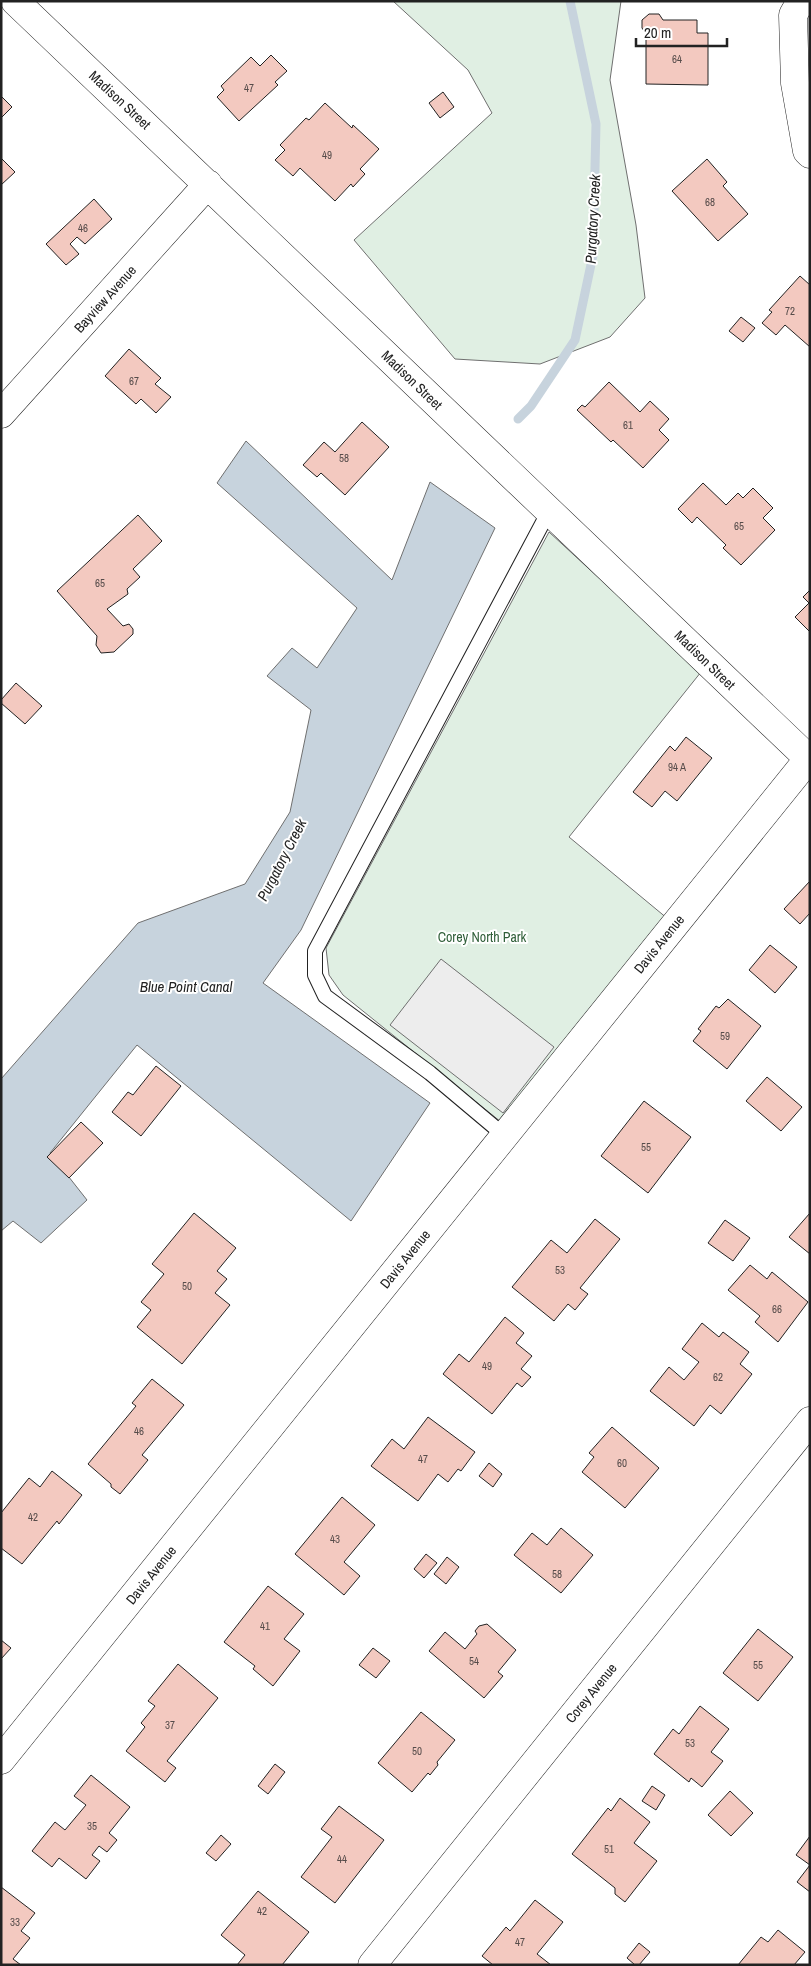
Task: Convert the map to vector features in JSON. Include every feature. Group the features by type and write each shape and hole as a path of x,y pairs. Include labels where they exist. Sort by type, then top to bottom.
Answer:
{"street":[{"name":"Madison Street","path":"15,1 809,758"},
{"path":"801,1 793,15 795,83 807,151 810,154"},
{"name":"Bayview Avenue","path":"1,414 208,184"},
{"name":"Davis Avenue","path":"1,1760 809,758"},
{"name":"Corey Avenue","path":"372,1965 810,1421"}],"lane":[{"path":"505,1136 430,1073 325,996 315,975 315,952 549,511"}],"green space":[{"path":"393,1 621,1 610,80 636,225 645,298 610,337 540,364 455,359 354,240 492,113 468,70"},
{"name":"Corey North Park","path":"549,532 701,672 569,837 668,919 501,1122 343,995 329,975 326,948"}],"shaded area":[{"path":"441,959 554,1047 503,1113 390,1025"}],"water":[{"name":"Blue Point Canal","path":"246,441 392,580 430,482 495,528 301,930 263,983 430,1103 351,1221 137,1045 50,1153 87,1200 41,1243 13,1221 1,1231 1,1079 138,923 245,884 290,812 311,710 267,676 292,648 317,668 357,608 217,483"}],"building":[{"path":"649,14 659,14 663,20 697,20 697,33 708,33 708,85 646,84 646,34 642,28 642,20"},
{"path":"271,55 287,71 275,82 278,85 239,121 217,97 224,90 221,86 251,57 260,66"},
{"path":"443,92 454,107 440,118 429,103"},
{"path":"1,96 12,107 1,118"},
{"path":"325,103 352,128 353,125 379,149 360,169 365,174 353,187 351,184 335,201 300,168 293,176 275,160 285,150 280,145 306,118 309,120"},
{"path":"1,158 15,172 1,185"},
{"path":"707,159 727,182 723,186 748,214 718,241 672,191"},
{"path":"94,199 112,219 85,244 77,237 70,244 79,254 66,265 46,244"},
{"path":"800,276 810,285 810,347 785,325 776,335 762,323 772,312 769,310"},
{"path":"741,317 755,328 743,342 729,331"},
{"path":"129,349 161,378 155,384 171,397 156,413 141,399 136,404 105,376"},
{"path":"609,382 640,412 650,401 669,419 659,430 669,440 643,468 613,440 611,442 577,410 582,405 585,407"},
{"path":"362,422 389,447 345,495 321,473 317,477 303,465 324,442 335,452"},
{"path":"703,483 726,505 738,493 743,498 753,488 773,508 763,518 775,530 741,565 723,548 726,545 697,517 692,523 678,509"},
{"path":"138,515 162,541 133,569 140,577 127,589 128,594 107,609 123,626 129,624 133,629 133,634 114,652 101,653 96,645 97,636 57,591"},
{"path":"810,590 810,632 795,617 809,603 803,597"},
{"path":"16,683 42,706 25,724 1,703 1,700"},
{"path":"686,737 712,758 677,801 665,791 652,807 633,792 670,746 675,751"},
{"path":"810,881 810,913 800,924 784,909"},
{"path":"770,945 797,967 775,993 749,970"},
{"path":"728,999 761,1026 727,1069 693,1041 701,1031 698,1029 716,1006 719,1008"},
{"path":"156,1066 181,1086 141,1136 112,1112 128,1092 133,1095"},
{"path":"767,1077 802,1107 781,1131 746,1101"},
{"path":"644,1101 691,1137 648,1193 601,1156"},
{"path":"81,1122 103,1143 69,1178 47,1157"},
{"path":"194,1213 236,1248 217,1271 227,1279 215,1293 230,1305 182,1364 137,1327 151,1310 141,1302 164,1274 152,1264"},
{"path":"810,1213 810,1254 789,1237"},
{"path":"595,1219 620,1239 580,1288 588,1294 575,1310 568,1304 554,1321 512,1287 551,1240 567,1253"},
{"path":"725,1220 750,1238 733,1261 708,1243"},
{"path":"750,1265 767,1279 772,1272 808,1302 778,1342 755,1322 760,1316 728,1290"},
{"path":"505,1317 524,1333 516,1343 532,1356 521,1369 531,1377 522,1387 517,1383 492,1414 443,1374 459,1354 469,1362"},
{"path":"702,1323 719,1337 723,1332 749,1352 740,1364 752,1374 721,1414 710,1405 694,1426 650,1391 669,1367 684,1380 699,1362 682,1349"},
{"path":"152,1379 184,1405 142,1455 148,1460 120,1494 88,1464 136,1406 132,1403"},
{"path":"428,1417 475,1452 461,1471 458,1469 448,1482 438,1474 418,1501 371,1466 392,1439 404,1449"},
{"path":"612,1427 659,1468 625,1508 582,1472 594,1457 589,1453"},
{"path":"489,1463 502,1474 493,1487 479,1476"},
{"path":"52,1471 82,1495 59,1524 57,1521 22,1564 1,1548 1,1513 29,1478 40,1487"},
{"path":"342,1497 375,1525 344,1562 360,1576 344,1595 295,1554"},
{"path":"561,1528 593,1555 561,1593 514,1555 532,1533 547,1545"},
{"path":"426,1554 437,1563 424,1578 414,1569"},
{"path":"447,1557 459,1567 446,1584 434,1574"},
{"path":"268,1586 304,1614 284,1639 300,1651 273,1686 253,1669 255,1666 224,1642"},
{"path":"487,1624 516,1650 498,1672 503,1676 484,1698 429,1651 445,1632 465,1649 477,1634 475,1631 479,1626"},
{"path":"758,1629 793,1657 758,1701 723,1673"},
{"path":"1,1640 11,1648 1,1659"},
{"path":"373,1648 390,1661 376,1678 359,1665"},
{"path":"178,1664 218,1698 167,1761 176,1768 165,1782 126,1751 145,1727 141,1723 155,1706 148,1701"},
{"path":"700,1706 729,1729 711,1752 723,1761 702,1787 691,1778 689,1782 654,1754 673,1729 679,1734"},
{"path":"421,1712 455,1740 437,1762 438,1765 430,1775 428,1773 412,1792 378,1763"},
{"path":"275,1764 285,1772 268,1794 258,1786"},
{"path":"91,1775 130,1807 109,1833 117,1840 107,1852 99,1846 92,1855 100,1861 86,1879 59,1858 52,1867 32,1851 55,1822 65,1830 86,1805 74,1796"},
{"path":"652,1786 665,1795 656,1810 642,1801"},
{"path":"730,1791 753,1813 731,1836 708,1815"},
{"path":"620,1798 650,1822 634,1843 657,1861 625,1902 615,1894 615,1888 572,1854 608,1808 611,1811"},
{"path":"339,1806 384,1840 335,1903 301,1877 332,1837 321,1829"},
{"path":"221,1835 231,1844 216,1861 206,1853"},
{"path":"810,1836 810,1865 796,1855"},
{"path":"810,1865 810,1892 797,1882"},
{"path":"1,1887 35,1913 21,1931 30,1938 13,1959 21,1965 1,1965"},
{"path":"258,1891 309,1932 282,1965 237,1965 245,1955 221,1935"},
{"path":"535,1900 563,1922 537,1954 551,1965 493,1965 482,1956 506,1927 510,1931"},
{"path":"778,1930 805,1952 794,1965 738,1965 761,1937 768,1942"},
{"path":"639,1943 650,1952 639,1965 635,1965 627,1958"}],"waterway":[{"name":"Purgatory Creek","path":"518,419 531,406 575,340 593,255 596,124 570,1"}]}
